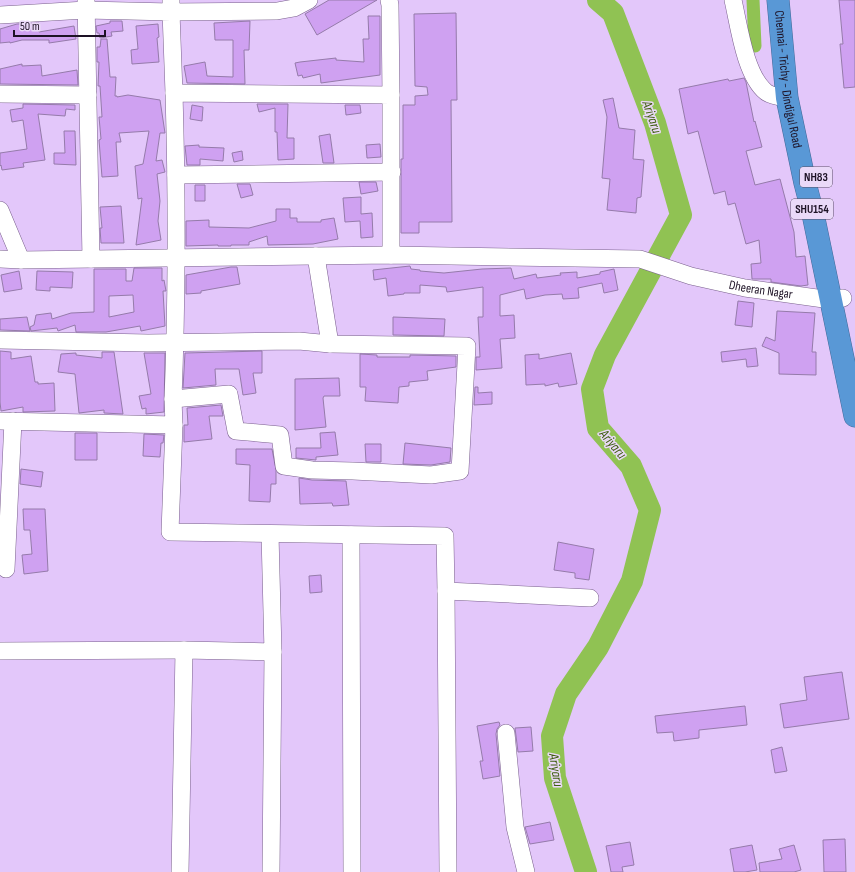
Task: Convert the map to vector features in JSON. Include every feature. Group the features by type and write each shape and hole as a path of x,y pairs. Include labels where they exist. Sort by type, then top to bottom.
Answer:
{"highway":[{"name":"Chennai - Trichy - Dindigul Road","path":"778,0 787,98 837,299 855,352"},
{"name":"Chennai - Trichy - Dindigul Road","path":"793,0 793,18 806,124 837,299 855,416"}],"street":[{"path":"0,15 86,5 171,6 276,11 294,8 309,0"},
{"path":"389,0 392,172 391,255"},
{"path":"733,0 746,60 759,85 768,93 787,98"},
{"path":"86,5 91,259"},
{"path":"171,6 176,175 176,342 170,532 445,536 448,872"},
{"path":"174,93 391,95"},
{"path":"0,94 88,95"},
{"path":"176,175 392,172"},
{"path":"0,210 21,260"},
{"name":"Dheeran Nagar","path":"0,259 21,260 391,255 625,258 640,259 691,276 745,288 837,299"},
{"path":"316,256 330,344"},
{"path":"0,340 140,343 299,341 330,344 467,346 460,472 431,475 312,470 284,466 280,435 236,431 228,394 174,399"},
{"path":"6,569 7,421 174,425"},
{"path":"270,534 273,652 271,872"},
{"path":"351,535 352,872"},
{"path":"446,591 590,598"},
{"path":"0,650 184,650 273,652"},
{"path":"180,872 184,650"},
{"path":"506,733 515,827 526,872"}],"building":[{"path":"329,0 377,0 317,35 305,14"},
{"path":"839,0 855,0 855,87 844,88 840,44 843,44"},
{"path":"456,13 457,100 451,100 452,222 419,222 419,233 401,233 403,105 415,105 415,96 428,95 427,87 415,86 414,14"},
{"path":"368,16 380,16 380,75 321,83 320,74 303,78 302,75 298,76 295,63 336,58 336,60 364,62 363,39 369,39"},
{"path":"110,21 122,21 123,31 111,32 112,36 100,38 99,33 97,33 96,26 110,23"},
{"path":"250,21 249,50 244,50 245,84 187,83 184,66 205,62 207,76 233,77 233,40 215,40 214,23"},
{"path":"39,23 39,32 74,26 76,39 49,43 49,40 22,40 10,43 0,43 0,29 17,24"},
{"path":"158,24 159,37 157,38 159,62 132,64 131,50 138,49 136,26"},
{"path":"101,39 107,39 110,77 116,77 115,96 128,95 160,100 165,133 160,133 156,161 162,160 165,172 157,174 160,201 158,221 161,240 136,245 142,198 138,199 135,166 143,164 149,131 119,133 121,142 116,142 118,176 102,177 99,117 102,117 100,86 98,86 99,62 97,62 97,47 100,47"},
{"path":"22,64 22,66 41,65 42,76 77,70 78,85 0,84 0,69"},
{"path":"744,78 754,122 755,121 762,147 746,151 755,185 780,179 794,232 796,257 805,256 808,285 801,286 771,282 771,279 752,279 751,264 761,263 759,240 746,244 735,203 728,205 725,191 714,194 698,131 688,134 679,89 728,79 729,81"},
{"path":"613,98 619,128 635,130 633,159 644,160 641,197 637,198 636,213 607,210 610,179 602,178 607,117 603,100"},
{"path":"23,104 75,105 75,110 66,109 65,116 38,114 45,160 23,163 24,167 2,170 1,165 0,166 0,153 27,149 23,120 12,122 10,110 23,108"},
{"path":"257,104 288,104 287,138 294,138 294,159 278,160 277,132 275,132 275,108 259,112"},
{"path":"192,105 203,107 202,121 190,119"},
{"path":"345,105 360,105 361,113 346,115"},
{"path":"64,131 75,131 76,165 54,164 54,153 65,153"},
{"path":"330,134 334,163 323,163 319,136"},
{"path":"380,144 381,157 367,158 366,145"},
{"path":"199,145 199,147 224,148 223,161 200,159 200,165 187,165 185,146"},
{"path":"242,151 243,160 234,162 232,153"},
{"path":"359,182 376,182 378,191 361,194"},
{"path":"237,184 250,184 253,195 241,198"},
{"path":"195,185 205,185 205,201 195,201"},
{"path":"361,197 361,214 372,213 373,237 361,238 360,221 345,222 343,198"},
{"path":"121,206 124,243 101,243 100,228 102,228 100,207"},
{"path":"276,209 290,209 290,218 297,218 297,222 321,222 321,220 334,218 338,239 313,244 268,245 267,236 249,242 249,245 186,246 186,221 209,220 209,227 249,228 276,221"},
{"path":"410,266 411,269 420,271 444,273 511,268 514,279 536,274 537,278 561,275 560,273 577,272 577,278 600,274 600,272 614,269 618,290 604,293 602,283 578,288 579,298 563,299 562,294 545,295 526,299 524,289 500,295 500,316 514,315 515,338 500,339 502,368 476,370 476,357 480,357 478,317 483,317 483,287 447,292 446,287 420,285 420,293 404,293 388,296 386,278 374,280 373,270"},
{"path":"237,267 240,284 201,291 201,293 186,294 186,275"},
{"path":"134,268 162,268 162,281 164,280 166,291 163,291 165,326 141,331 140,326 106,332 76,332 75,325 58,331 57,328 31,331 30,327 34,325 36,315 51,313 52,319 71,313 94,312 94,269 126,269 126,281 132,281","holes":["133,295 134,312 109,317 109,296"]},
{"path":"19,271 22,289 4,292 1,275"},
{"path":"37,271 73,272 72,288 50,287 50,291 36,290"},
{"path":"738,301 754,303 752,327 735,325"},
{"path":"777,311 815,313 812,352 816,352 816,375 779,374 779,353 762,346 766,337 775,341"},
{"path":"27,317 30,331 0,330 0,319"},
{"path":"393,317 445,319 444,336 393,335"},
{"path":"756,348 758,366 747,367 746,359 722,362 721,352"},
{"path":"0,351 11,352 11,359 31,356 35,382 38,382 38,384 54,383 55,411 23,412 23,407 1,411"},
{"path":"262,351 262,373 253,373 256,393 243,395 239,369 215,369 216,385 183,388 185,353"},
{"path":"102,352 114,352 123,414 104,413 104,410 79,413 75,374 58,372 61,354 76,353 76,355 102,358"},
{"path":"144,353 165,353 164,412 146,414 146,408 142,409 139,396 151,394"},
{"path":"571,353 577,384 559,387 558,383 545,386 545,384 526,385 525,355 539,354 539,359"},
{"path":"360,354 377,355 377,357 410,357 410,355 456,356 456,367 427,371 428,380 409,382 409,386 399,387 398,403 365,401 366,387 360,387"},
{"path":"339,378 340,396 324,396 323,398 326,427 295,430 295,379"},
{"path":"475,387 478,387 478,393 492,392 492,404 474,405"},
{"path":"221,405 223,416 209,416 212,439 184,442 184,425 188,425 187,408"},
{"path":"335,432 338,455 316,457 316,460 296,458 296,448 321,448 320,433"},
{"path":"75,433 97,433 97,460 75,460"},
{"path":"144,434 164,435 163,443 161,443 160,457 143,456"},
{"path":"405,443 451,448 450,462 431,465 403,464"},
{"path":"365,444 381,444 381,462 366,462"},
{"path":"236,449 272,449 276,470 276,484 271,484 270,502 249,501 250,465 236,464"},
{"path":"21,469 43,472 41,487 20,484"},
{"path":"299,478 346,481 349,505 333,506 332,503 300,504"},
{"path":"23,509 45,509 48,571 24,574 22,555 32,554 30,530 24,530"},
{"path":"558,542 594,549 589,580 575,578 575,573 554,570"},
{"path":"321,575 322,592 310,593 309,576"},
{"path":"842,672 849,719 784,728 780,704 807,700 804,677"},
{"path":"745,706 747,725 699,730 699,738 674,741 673,732 657,733 655,716"},
{"path":"499,722 500,725 496,734 500,776 483,779 480,761 483,761 477,726"},
{"path":"531,727 533,751 518,752 515,728"},
{"path":"782,747 787,771 775,773 771,750"},
{"path":"550,822 554,840 530,844 525,827"},
{"path":"845,839 846,872 824,872 823,840"},
{"path":"630,842 634,865 622,867 623,872 611,872 606,846"},
{"path":"752,845 757,870 734,872 730,849"},
{"path":"794,845 801,870 794,872 760,872 759,863 782,859 779,849"}],"waterway":[{"name":"Ariyaru","path":"586,872 555,778 552,736 566,694 598,647 632,581 650,510 631,466 598,428 592,389 605,355 681,215 655,123 613,13 598,0"},
{"path":"753,0 755,46"}]}
